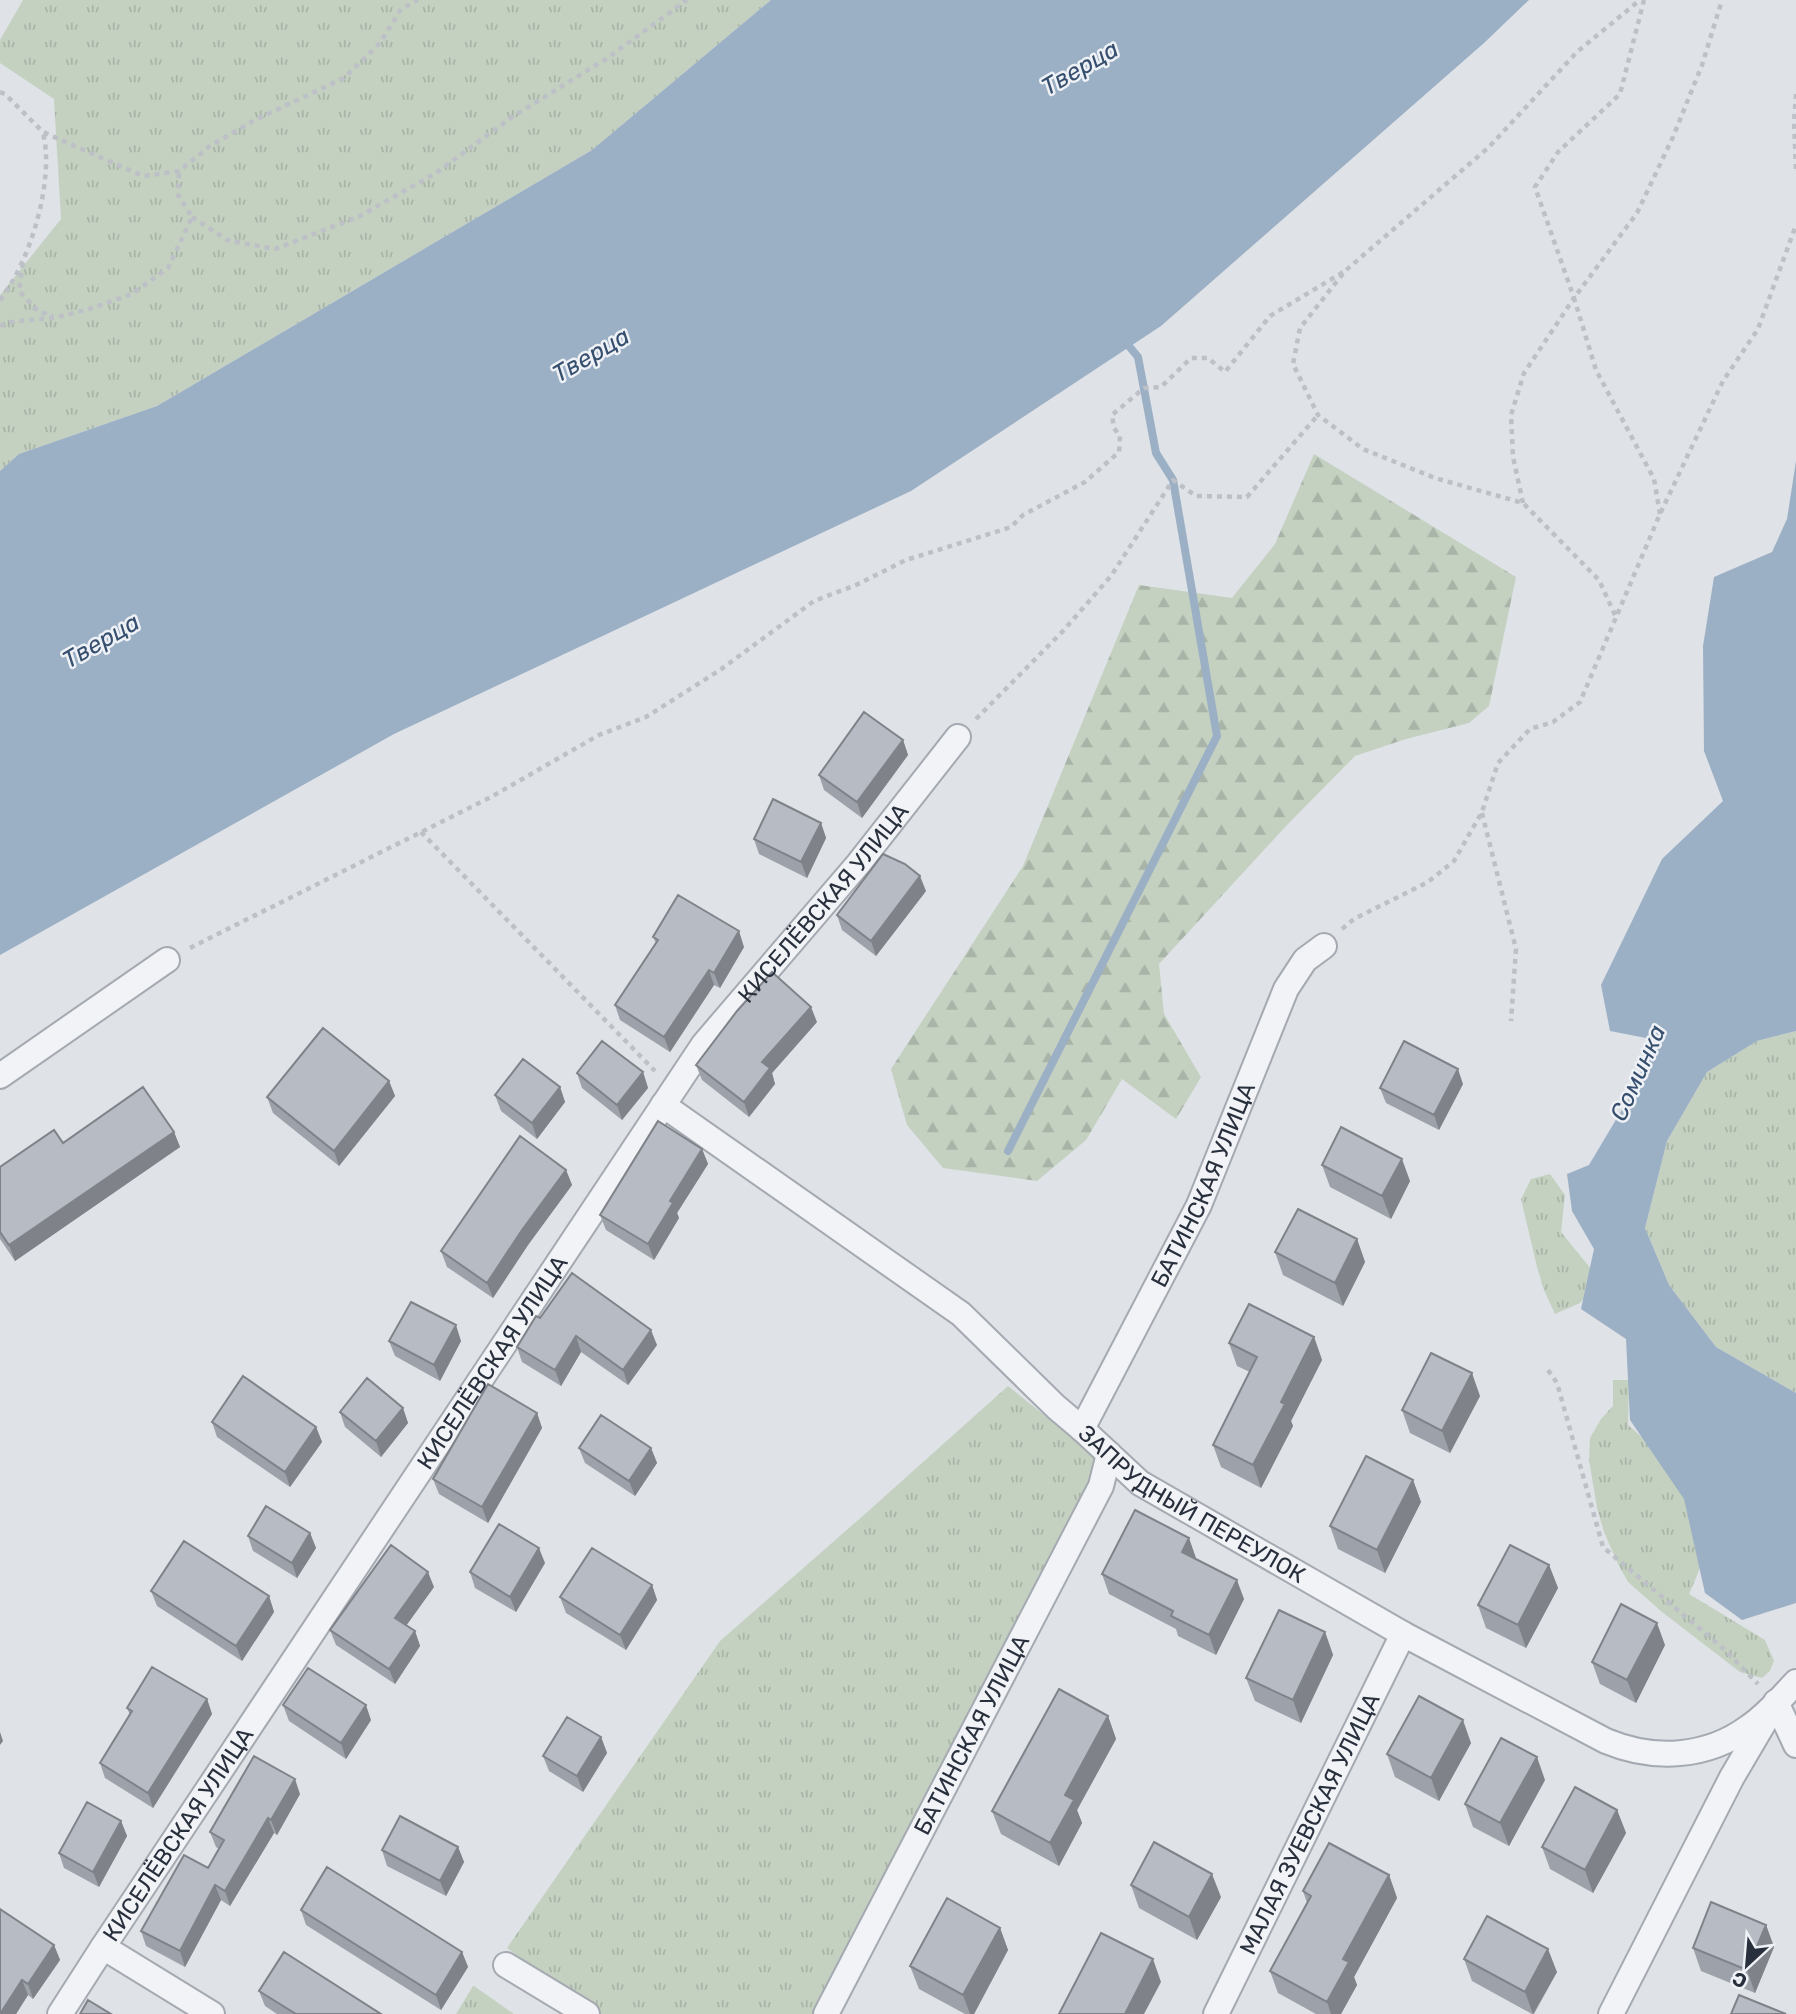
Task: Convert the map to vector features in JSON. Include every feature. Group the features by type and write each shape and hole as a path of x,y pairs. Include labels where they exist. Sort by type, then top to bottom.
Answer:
{"street":[{"name":"КИСЕЛЁВСКАЯ УЛИЦА","path":"60,2014 664,1093 859,863 958,737"},
{"name":"БАТИНСКАЯ УЛИЦА","path":"1083,1429 1199,1205 1286,989 1304,960 1324,946"},
{"path":"0,1076 167,960"},
{"name":"ЗАПРУДНЫЙ ПЕРЕУЛОК","path":"664,1093 961,1314 1056,1407 1140,1483 1403,1634 1606,1741 1642,1753 1679,1754 1716,1745 1749,1728 1776,1702"},
{"name":"БАТИНСКАЯ УЛИЦА","path":"826,2014 1101,1486 1109,1454"},
{"name":"МАЛАЯ ЗУЕВСКАЯ УЛИЦА","path":"1216,2014 1403,1634"},
{"path":"1611,2014 1732,1777 1776,1702 1796,1682"},
{"path":"1776,1702 1796,1745"},
{"path":"103,1947 212,2014"},
{"path":"506,1965 587,2014"}],"path":[{"path":"0,92 43,132 143,176 179,171 210,146 255,120 344,78 380,43 401,9 418,0"},
{"path":"179,171 178,195 192,217 227,240 275,249 358,216 436,173 512,117 606,60 687,0"},
{"path":"167,960 491,797 599,735 646,717 720,670 814,601 856,585 906,560 1011,527 1023,514 1085,482 1119,452 1119,436 1114,428 1112,415 1144,388 1161,387 1191,358 1208,358 1225,372 1270,316 1345,271 1489,147 1577,52 1642,0"},
{"path":"1642,0 1620,94 1558,152 1535,187 1596,370 1654,479 1660,514"},
{"path":"1523,503 1513,457 1511,415 1524,373 1574,298 1637,213 1673,137 1702,65 1722,0"},
{"path":"1796,94 1796,169"},
{"path":"0,300 23,258 38,216 47,174 43,132"},
{"path":"0,326 11,322 58,317 132,294 168,268 192,217"},
{"path":"1324,946 1353,919 1428,882 1454,861 1482,812 1498,763 1530,729 1553,722 1580,702 1615,615 1723,381 1758,329 1796,225"},
{"path":"23,258 19,291 38,311 58,317"},
{"path":"1345,271 1300,328 1293,364 1318,415 1363,449 1435,478 1523,503 1599,580 1615,615"},
{"path":"958,737 1063,631 1111,576 1173,480 1196,496 1247,497 1318,415"},
{"path":"1482,812 1516,949 1511,1021"},
{"path":"421,832 664,1093"},
{"path":"1548,1370 1557,1383 1603,1547 1724,1649 1776,1702"}],"green space":[{"path":"23,0 771,0 592,150 157,406 19,454 0,471 0,295 61,219 54,99 0,63 0,40"},
{"path":"1314,454 1516,577 1489,706 1469,723 1406,739 1355,756 1288,824 1159,964 1164,1014 1201,1077 1176,1119 1122,1079 1086,1140 1037,1181 943,1168 907,1125 891,1069 1023,866 1139,585 1232,598 1275,544"},
{"path":"1796,1031 1796,1393 1716,1347 1669,1285 1645,1228 1667,1141 1707,1072 1757,1041"},
{"path":"1550,1174 1565,1195 1561,1232 1600,1280 1580,1303 1555,1314 1537,1267 1521,1199 1531,1179"},
{"path":"1613,1380 1629,1380 1628,1425 1660,1453 1691,1504 1700,1568 1689,1594 1765,1640 1774,1661 1770,1671 1762,1678 1740,1672 1662,1612 1628,1582 1618,1564 1597,1508 1589,1460 1590,1438 1601,1419 1613,1406"},
{"path":"1008,1386 1099,1459 1096,1483 814,2014 602,2014 581,2002 507,1948 720,1641"},
{"path":"474,1986 514,2014 456,2014"}],"water":[{"name":"Тверца","path":"771,0 1529,0 1484,43 1161,326 911,491 394,734 0,955 0,471 19,454 157,406 592,150"},
{"path":"1796,461 1796,1031 1757,1041 1707,1072 1667,1141 1645,1228 1669,1285 1716,1347 1796,1393 1796,1603 1742,1620 1705,1593 1684,1499 1630,1420 1626,1339 1581,1309 1594,1249 1572,1211 1567,1174 1589,1165 1636,1086 1651,1039 1610,1031 1601,985 1662,859 1723,801 1704,751 1703,646 1714,577 1772,552 1787,519"}],"building":[{"path":"864,712 903,740 857,802 819,775"},
{"path":"773,799 821,823 801,862 754,839"},
{"path":"883,854 905,864 920,876 871,941 837,915"},
{"path":"678,895 739,931 714,973 709,970 664,1037 615,1005 658,940 653,937"},
{"path":"772,972 811,1007 762,1062 770,1068 744,1102 696,1065 737,1011"},
{"path":"323,1028 389,1081 334,1151 267,1097"},
{"path":"602,1041 643,1072 617,1105 577,1073"},
{"path":"1404,1041 1458,1069 1434,1115 1380,1088"},
{"path":"523,1059 560,1087 532,1123 495,1095"},
{"path":"143,1087 174,1132 9,1245 0,1232 0,1167 54,1130 63,1143"},
{"path":"658,1121 702,1149 670,1201 673,1203 648,1244 600,1215"},
{"path":"1341,1127 1402,1159 1382,1196 1322,1165"},
{"path":"520,1136 566,1170 487,1283 441,1251"},
{"path":"1298,1209 1357,1239 1335,1283 1275,1252"},
{"path":"572,1273 651,1330 623,1370 576,1336 555,1370 517,1347 536,1316 540,1318"},
{"path":"411,1302 456,1325 434,1365 389,1341"},
{"path":"1249,1304 1314,1337 1281,1402 1285,1404 1253,1465 1213,1445 1257,1357 1229,1343"},
{"path":"1431,1353 1472,1373 1442,1431 1402,1410"},
{"path":"243,1376 316,1427 285,1472 212,1422"},
{"path":"367,1378 403,1408 376,1441 340,1412"},
{"path":"488,1384 537,1413 482,1507 433,1479"},
{"path":"601,1415 651,1448 629,1481 579,1448"},
{"path":"1366,1456 1413,1480 1377,1550 1330,1526"},
{"path":"266,1506 310,1533 292,1563 248,1536"},
{"path":"1135,1510 1189,1538 1182,1552 1237,1580 1209,1635 1171,1616 1173,1611 1102,1574"},
{"path":"499,1524 539,1548 510,1597 470,1572"},
{"path":"184,1541 269,1596 236,1646 151,1591"},
{"path":"391,1545 428,1572 395,1618 415,1631 389,1669 330,1630"},
{"path":"1510,1545 1549,1565 1518,1625 1478,1605"},
{"path":"592,1548 652,1585 620,1635 560,1597"},
{"path":"1621,1604 1657,1623 1627,1680 1592,1662"},
{"path":"1279,1610 1325,1632 1293,1700 1246,1678"},
{"path":"152,1667 207,1699 148,1793 100,1763 132,1711 127,1708"},
{"path":"308,1668 366,1705 341,1743 283,1705"},
{"path":"1059,1689 1108,1716 1065,1795 1074,1800 1050,1843 992,1811"},
{"path":"1419,1696 1463,1720 1431,1778 1387,1754"},
{"path":"567,1717 601,1737 577,1776 543,1756"},
{"path":"1501,1738 1537,1757 1500,1823 1465,1804"},
{"path":"254,1756 295,1779 271,1820 268,1818 225,1891 215,1885 180,1951 141,1931 184,1855 208,1868 224,1840 210,1832"},
{"path":"1575,1787 1617,1810 1585,1870 1542,1847"},
{"path":"87,1802 121,1821 93,1872 59,1853"},
{"path":"400,1816 458,1847 440,1881 382,1850"},
{"path":"1154,1842 1212,1874 1189,1917 1131,1885"},
{"path":"1329,1843 1389,1875 1343,1959 1349,1962 1327,2002 1270,1971 1311,1896 1303,1891"},
{"path":"327,1867 462,1952 436,1995 301,1910"},
{"path":"947,1898 1000,1928 963,1995 910,1966"},
{"path":"1711,1902 1766,1925 1747,1970 1693,1948"},
{"path":"0,1909 54,1945 28,1984 22,1980 0,2014"},
{"path":"1487,1916 1548,1949 1525,1992 1464,1959"},
{"path":"1101,1933 1153,1959 1125,2014 1059,2014"},
{"path":"284,1952 381,2014 296,2014 259,1991"},
{"path":"1739,1995 1786,2014 1731,2014"},
{"path":"88,2000 111,2014 80,2014"}],"waterway":[{"path":"1008,1151 1217,736 1173,480 1156,453 1138,357 1124,340"}],"water label":[{"name":"Соминка","path":"1638,1073"}]}
